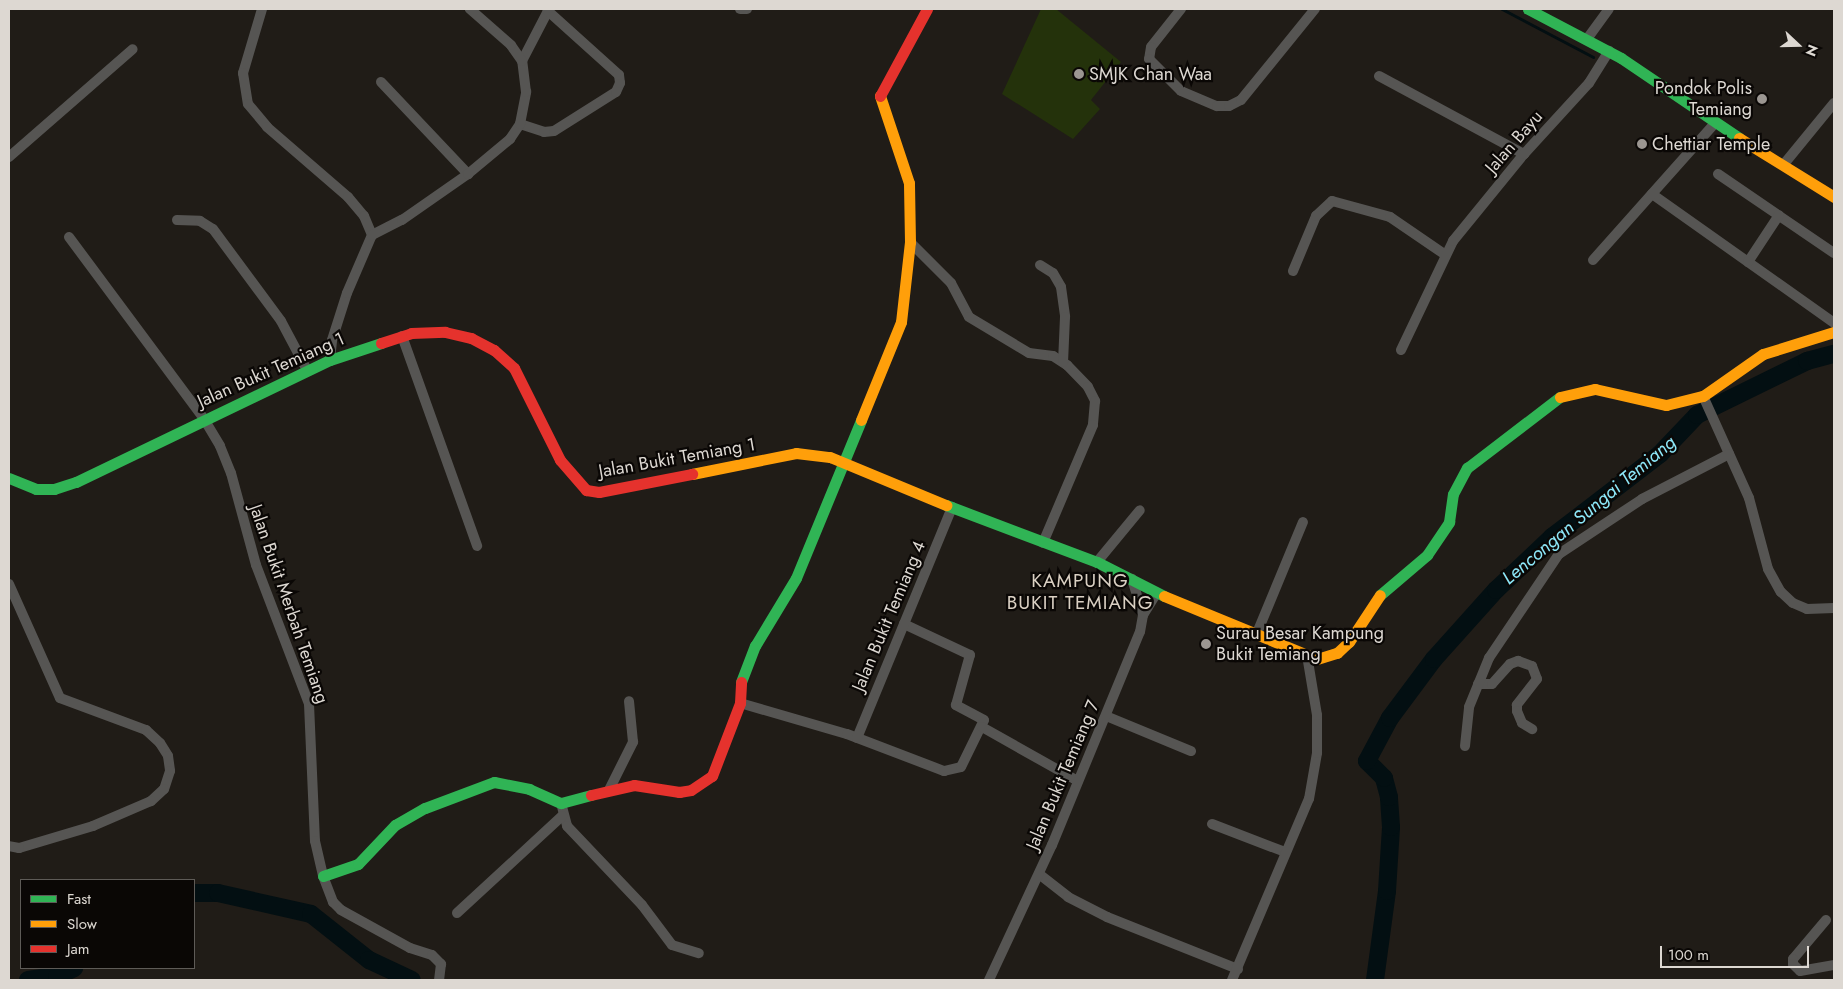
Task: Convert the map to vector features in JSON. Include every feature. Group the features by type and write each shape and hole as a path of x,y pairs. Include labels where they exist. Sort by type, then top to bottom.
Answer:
{"street":[{"path":"262,9 243,73 248,104 268,127 348,197 364,216 372,235"},
{"path":"330,360 332,340 347,293 372,235 402,220 468,174 510,139 520,124 526,92 522,61 511,45 470,9"},
{"path":"740,9 747,9"},
{"path":"323,876 358,864 396,825 425,808 494,782 514,785 561,803 608,790 644,784 679,792 700,786 712,776 740,703 739,687 755,646 796,578 901,322 910,242 909,183 879,100 883,87 926,9"},
{"path":"1182,9 1151,47 1149,59 1181,91 1217,106 1229,106 1242,100 1315,9"},
{"path":"1528,9 1609,51 1834,197"},
{"path":"1587,39 1609,9"},
{"path":"520,124 544,132 554,131 616,92 620,83 619,75 549,10 522,61"},
{"path":"9,157 132,48"},
{"name":"Jalan Bayu","path":"1401,350 1444,254 1524,154 1589,83 1609,51"},
{"path":"1379,76 1524,154"},
{"path":"381,82 468,174"},
{"path":"1784,164 1834,103"},
{"path":"1593,260 1716,122"},
{"path":"1718,174 1834,253"},
{"path":"1652,194 1834,323"},
{"path":"1293,271 1316,216 1332,201 1390,217 1444,254"},
{"path":"1748,262 1778,215"},
{"path":"177,220 200,221 213,229 281,321 307,370"},
{"name":"Jalan Bukit Merbah Temiang","path":"69,237 204,419 220,446 231,473 256,565 309,704 316,841 323,876 333,902 341,910 410,948 432,955 441,964 439,980"},
{"path":"910,242 941,270 961,298 969,317 1013,341 1029,354 1053,356 1063,362 1088,387 1096,411 1043,543"},
{"path":"1040,265 1052,273 1061,287 1065,317 1063,362"},
{"name":"Jalan Bukit Temiang 1","path":"9,478 36,489 54,489 92,474 330,360 402,336 423,331 445,332 471,338 494,350 514,368 560,460 576,482 586,490 599,492 796,453 813,454 843,462 1043,543 1097,562 1157,593 1317,659 1330,658 1349,642 1382,594 1427,555 1443,535 1449,522 1453,494 1467,468 1561,397 1595,389 1666,405 1703,396"},
{"path":"1834,332 1763,354 1703,396 1749,498 1768,569 1781,592 1793,603 1806,609 1834,608"},
{"path":"402,336 477,546"},
{"path":"1466,746 1469,707 1489,658 1559,554 1642,499 1729,454"},
{"name":"Jalan Bukit Temiang 4","path":"856,738 952,507"},
{"path":"1097,562 1140,510"},
{"path":"1257,633 1303,522"},
{"path":"1132,579 1143,615"},
{"path":"9,584 60,698 146,730 160,742 168,756 170,771 164,789 151,801 93,826 20,848 9,846"},
{"path":"1143,615 1157,593"},
{"name":"Jalan Bukit Temiang 7","path":"989,980 1039,874 1106,716 1140,632 1143,615"},
{"path":"740,703 856,738 944,771 961,767 982,727 984,717 956,705 970,655 904,624"},
{"path":"1232,980 1309,799 1317,753 1317,715 1307,655"},
{"path":"1478,684 1492,684 1510,664 1518,661 1532,666 1537,679 1518,705 1517,711 1522,724 1532,728"},
{"path":"608,790 633,742 629,701"},
{"path":"1106,716 1191,751"},
{"path":"982,727 1078,781"},
{"path":"561,803 562,816 567,826 642,905 672,945 698,954"},
{"path":"457,913 562,816"},
{"path":"1212,824 1285,852"},
{"path":"1039,874 1068,897 1107,917 1238,969"},
{"path":"1826,920 1793,959 1793,964 1800,971 1834,965"}],"green space":[{"path":"1041,9 1056,9 1121,62 1091,100 1100,109 1073,139 1002,94"}],"waterway":[{"path":"1502,9 1593,57"},
{"name":"Lencongan Sungai Temiang","path":"1375,980 1387,891 1391,827 1389,797 1384,778 1367,761 1390,718 1434,659 1496,590 1552,537 1660,454 1697,415 1807,361 1834,354"},
{"name":"Lencongan Sungai Temiang","path":"195,893 218,893 311,914 369,960 412,980"},
{"name":"Lencongan Sungai Temiang","path":"28,980 57,976 72,969"}],"traffic: fast":[{"path":"1528,9 1621,58 1739,138"},
{"path":"9,478 36,489 54,489 76,482 330,360 381,343"},
{"path":"1380,595 1427,555 1449,522 1453,494 1467,468 1560,397"},
{"path":"741,682 755,646 796,578 861,420"},
{"path":"946,505 1097,562 1164,596"},
{"path":"323,876 358,864 395,825 425,808 494,782 529,789 561,803 591,795"}],"traffic: slow":[{"path":"861,420 901,322 910,242 909,183 880,96"},
{"path":"1739,138 1834,197"},
{"path":"1560,397 1595,389 1666,405 1703,396 1763,354 1834,332"},
{"path":"692,474 796,453 830,457 946,505"},
{"path":"1164,596 1317,659 1337,653 1349,642 1380,595"}],"traffic: jam":[{"path":"880,96 927,9"},
{"path":"381,343 411,333 445,332 471,338 494,350 514,368 560,460 586,490 599,492 692,474"},
{"path":"591,795 634,785 679,792 691,790 712,776 740,703 741,682"}],"place":[{"name":"SMJK Chan Waa","path":"1079,74"},
{"name":"Pondok Polis Temiang","path":"1762,99"},
{"name":"Chettiar Temple","path":"1642,144"},
{"name":"Surau Besar Kampung Bukit Temiang","path":"1206,644"}],"district":[{"name":"KAMPUNG BUKIT TEMIANG","path":"1080,592"}]}
